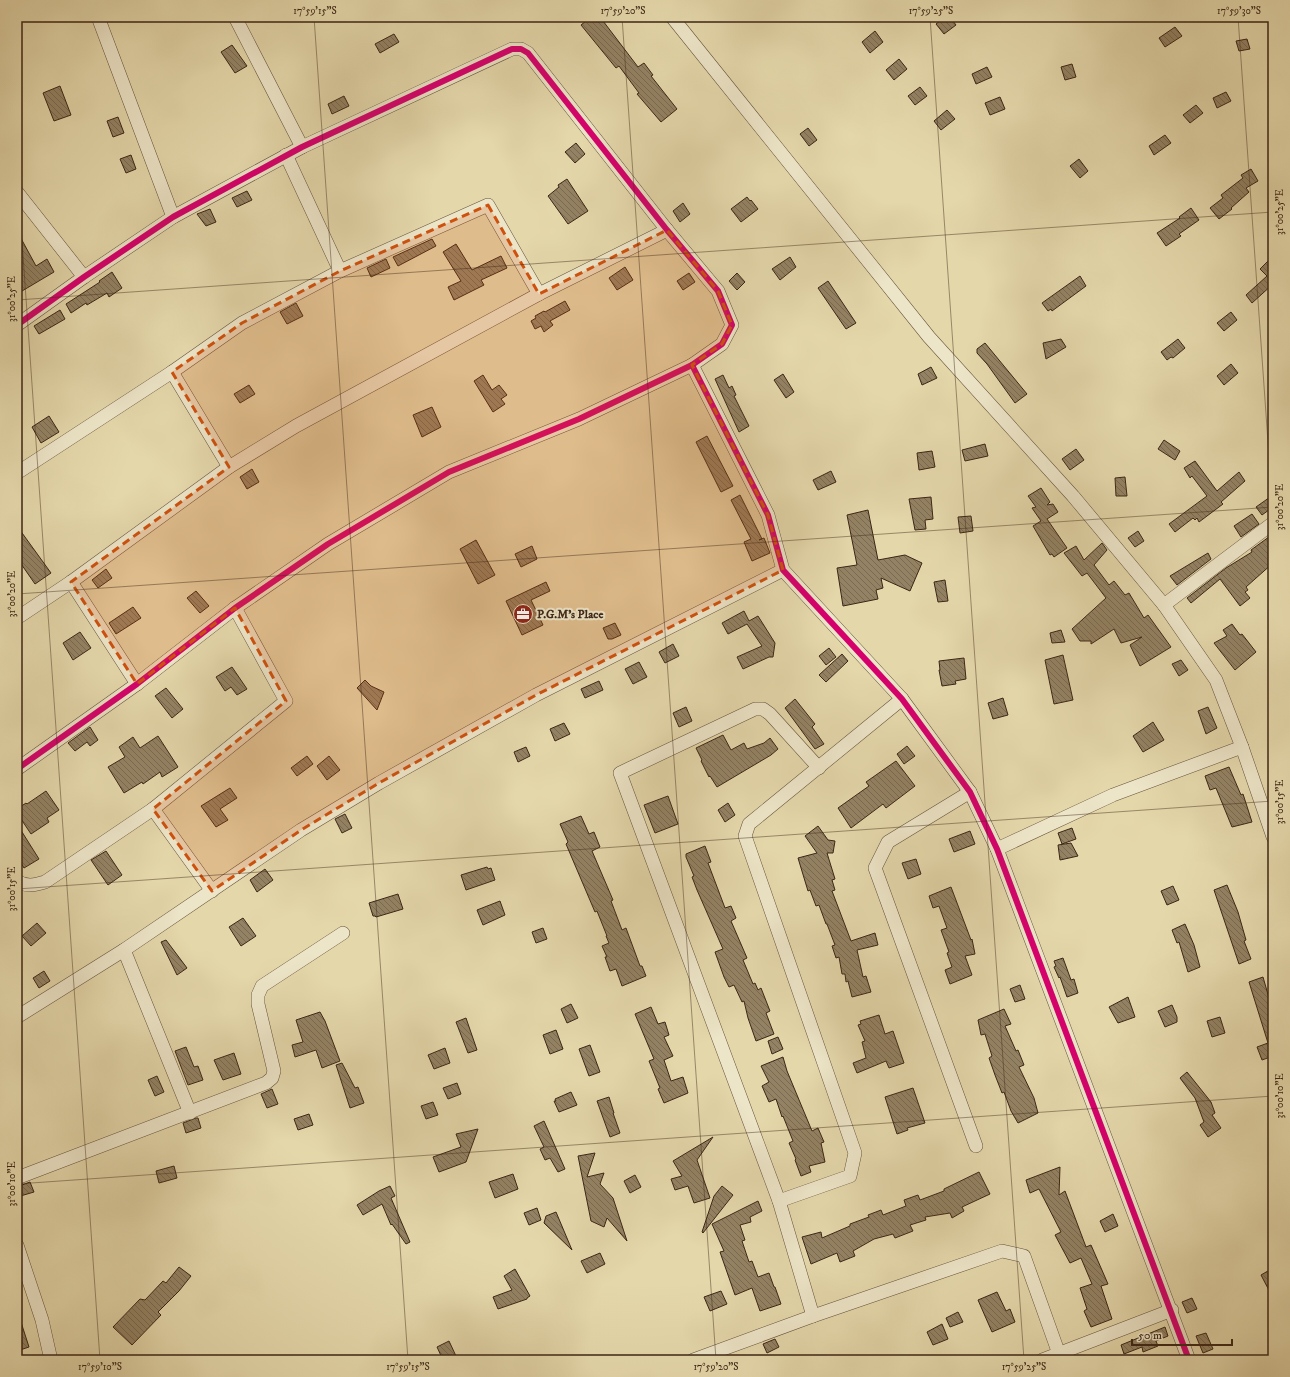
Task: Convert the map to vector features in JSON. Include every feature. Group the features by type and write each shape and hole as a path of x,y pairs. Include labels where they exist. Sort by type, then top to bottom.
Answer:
{"street":[{"path":"98,17 173,217"},
{"path":"235,17 302,147"},
{"path":"672,17 929,337 1072,496 1164,605 1216,680 1242,747 1273,837"},
{"path":"17,325 84,277 173,217 302,147 512,49 521,49 528,53 667,230 718,291 732,325 722,344 692,365 579,419 449,472 328,544 235,608 137,684 17,769"},
{"path":"286,155 340,271"},
{"path":"17,192 84,277"},
{"path":"17,473 172,372 242,323 340,271 488,205 539,294"},
{"path":"17,618 70,582 229,467 296,426 539,294 667,230"},
{"path":"692,365 768,515 783,570 902,699 970,792 997,849 1190,1360"},
{"path":"172,372 229,467"},
{"path":"1164,605 1273,523"},
{"path":"17,1017 124,950 301,830 379,783 536,695 783,570"},
{"path":"70,582 137,684"},
{"path":"17,881 32,886 45,882 153,809 286,701 235,608"},
{"path":"779,1201 850,1176 855,1153 745,836 749,824 902,699"},
{"path":"813,1316 779,1201 620,773 755,709 763,709 770,714 819,768"},
{"path":"997,849 1113,795 1242,747"},
{"path":"970,792 888,842 876,868 976,1146"},
{"path":"153,809 212,890"},
{"path":"17,1178 266,1083 272,1078 274,1071 258,1004 258,995 262,986 343,933"},
{"path":"124,950 190,1113"},
{"path":"17,1245 42,1320 51,1360"},
{"path":"693,1360 813,1316 1002,1251 1024,1256 1059,1354"},
{"path":"1042,1360 1172,1310"}],"highlighted area":[{"path":"488,205 539,294 667,230 718,291 732,325 722,344 692,365 768,515 783,570 536,695 379,783 301,830 212,891 153,809 286,701 235,608 137,684 71,582 229,467 172,372 242,323 340,271"}],"building":[{"path":"591,17 600,17 638,67 644,63 653,75 651,76 677,109 661,122 637,94 639,93 619,66 616,68 581,25"},
{"path":"945,17 950,17 956,25 944,34 936,24"},
{"path":"1175,27 1182,36 1165,47 1159,38"},
{"path":"875,31 883,42 870,53 862,42"},
{"path":"394,34 399,42 380,53 375,44"},
{"path":"1247,39 1250,49 1239,51 1236,41"},
{"path":"232,45 247,66 235,73 221,52"},
{"path":"899,59 907,69 894,80 886,70"},
{"path":"1072,64 1076,77 1065,80 1061,67"},
{"path":"987,67 992,77 976,84 972,74"},
{"path":"60,86 71,115 54,121 43,93"},
{"path":"920,87 927,96 915,105 908,96"},
{"path":"1226,92 1231,101 1217,108 1213,98"},
{"path":"344,96 349,106 332,114 328,104"},
{"path":"1000,97 1005,109 990,115 985,103"},
{"path":"1196,105 1203,113 1190,123 1183,115"},
{"path":"947,110 955,119 941,130 934,121"},
{"path":"118,117 124,133 113,137 107,121"},
{"path":"808,128 817,140 809,146 800,134"},
{"path":"1165,135 1171,143 1154,155 1149,146"},
{"path":"576,143 585,154 575,163 565,152"},
{"path":"131,155 136,169 126,173 120,159"},
{"path":"1079,159 1088,171 1080,178 1070,166"},
{"path":"1251,169 1258,181 1246,188 1249,192 1231,208 1232,209 1219,219 1210,208 1223,198 1221,195 1243,178 1241,175"},
{"path":"567,179 588,211 568,224 548,196 559,187 558,185"},
{"path":"247,191 252,200 237,207 232,198"},
{"path":"747,197 758,209 741,222 731,209"},
{"path":"683,203 690,214 680,222 673,211"},
{"path":"1191,208 1199,220 1179,234 1181,236 1166,246 1157,233 1180,218 1179,217"},
{"path":"210,209 216,222 206,226 197,214"},
{"path":"17,231 36,266 47,259 54,272 17,294"},
{"path":"432,239 436,246 398,266 393,257"},
{"path":"456,244 472,270 501,256 507,268 481,280 484,285 454,300 448,287 461,281 443,252"},
{"path":"1273,256 1273,284 1252,303 1246,295 1267,276 1260,269"},
{"path":"790,257 796,267 780,280 772,269"},
{"path":"386,259 390,268 371,277 367,268"},
{"path":"625,267 633,280 617,290 609,278"},
{"path":"112,272 122,288 109,297 107,293 87,305 86,303 71,313 66,304 100,282 99,281"},
{"path":"689,273 695,282 683,290 677,281"},
{"path":"737,273 745,282 737,290 729,281"},
{"path":"1080,276 1086,286 1052,311 1051,309 1048,311 1042,303"},
{"path":"828,281 856,323 846,329 818,288"},
{"path":"565,301 570,310 550,321 553,325 544,332 541,326 535,329 531,321 536,318 535,316"},
{"path":"296,303 303,316 287,324 280,312"},
{"path":"60,310 65,319 39,334 34,326"},
{"path":"1231,312 1237,320 1224,331 1217,323"},
{"path":"1061,339 1066,347 1046,359 1043,343"},
{"path":"1178,339 1185,348 1173,358 1171,357 1167,360 1161,352"},
{"path":"985,343 1027,394 1015,403 987,364 977,353 977,349"},
{"path":"1231,364 1238,373 1224,385 1217,376"},
{"path":"931,367 937,378 922,385 918,374"},
{"path":"783,374 794,392 786,398 774,380"},
{"path":"483,375 492,390 499,385 507,395 501,399 505,404 493,412 474,381"},
{"path":"723,375 729,388 732,386 736,395 734,396 749,426 739,432 715,379"},
{"path":"249,385 255,394 240,403 234,394"},
{"path":"432,407 441,427 422,437 413,415"},
{"path":"49,416 59,432 41,443 32,427"},
{"path":"707,436 733,486 721,492 696,442"},
{"path":"1164,440 1180,451 1175,460 1158,449"},
{"path":"985,444 988,456 965,461 962,450"},
{"path":"1076,449 1084,460 1070,470 1062,459"},
{"path":"932,451 935,467 919,470 917,453"},
{"path":"1195,461 1217,491 1239,472 1245,481 1221,502 1223,504 1199,522 1197,518 1195,520 1193,518 1175,532 1169,524 1207,496 1192,476 1190,478 1184,468"},
{"path":"252,469 259,482 247,489 240,477"},
{"path":"831,471 836,482 818,490 813,480"},
{"path":"1125,477 1127,496 1116,496 1115,478"},
{"path":"1041,488 1050,502 1047,505 1053,504 1058,512 1047,519 1067,548 1054,557 1052,554 1050,555 1033,526 1041,521 1032,508 1036,507 1028,496"},
{"path":"740,495 762,539 764,538 770,553 752,561 744,542 751,539 731,500"},
{"path":"1273,495 1273,507 1262,515 1256,507"},
{"path":"931,497 933,519 925,520 926,529 915,530 909,499"},
{"path":"868,510 878,560 905,555 922,563 910,591 881,578 883,588 876,590 878,599 843,606 837,568 857,565 847,515"},
{"path":"1252,514 1259,524 1241,537 1234,526"},
{"path":"971,516 973,531 960,533 958,517"},
{"path":"17,526 51,573 35,584 17,558"},
{"path":"1138,531 1144,541 1135,547 1128,538"},
{"path":"1273,534 1273,563 1246,587 1248,590 1245,592 1250,598 1240,606 1220,579 1191,603 1187,598 1226,568 1252,552 1251,550"},
{"path":"476,540 495,575 478,584 460,549"},
{"path":"1102,543 1107,550 1094,565 1109,585 1114,581 1125,595 1129,593 1144,618 1148,615 1171,647 1140,666 1130,645 1142,637 1121,643 1114,629 1091,644 1091,641 1080,641 1072,629 1106,598 1087,573 1082,576 1064,553 1076,546 1084,560"},
{"path":"532,546 537,559 521,567 515,554"},
{"path":"1208,553 1211,559 1177,585 1170,576"},
{"path":"106,569 112,578 98,588 92,580"},
{"path":"945,580 948,601 938,602 934,582"},
{"path":"546,582 550,591 531,600 543,625 522,635 506,601"},
{"path":"196,591 209,606 200,613 187,598"},
{"path":"133,607 141,618 116,634 109,623"},
{"path":"744,611 749,621 758,616 775,643 773,657 769,657 743,669 737,657 762,646 747,624 728,634 722,623"},
{"path":"615,623 621,635 608,639 603,628"},
{"path":"1232,624 1256,652 1235,670 1214,643 1227,636 1223,630"},
{"path":"1061,630 1065,642 1052,643 1050,633"},
{"path":"80,632 91,648 73,660 63,643"},
{"path":"673,644 679,656 665,663 659,652"},
{"path":"829,648 836,657 826,665 819,656"},
{"path":"842,654 848,661 826,682 819,675"},
{"path":"1063,655 1073,700 1054,704 1045,660"},
{"path":"964,658 966,679 955,681 956,684 942,686 939,661"},
{"path":"1181,660 1188,670 1179,676 1172,664"},
{"path":"639,662 647,677 633,684 625,669"},
{"path":"232,667 247,689 237,695 231,687 225,691 216,677"},
{"path":"365,680 371,686 384,692 377,710 357,688"},
{"path":"599,681 603,690 585,698 581,689"},
{"path":"166,688 183,709 172,718 155,696"},
{"path":"1003,698 1008,715 993,719 988,703"},
{"path":"795,699 815,724 812,727 824,744 815,749 785,708"},
{"path":"686,707 692,721 679,727 673,713"},
{"path":"1208,707 1217,728 1206,734 1198,711"},
{"path":"1153,722 1164,740 1143,752 1133,736"},
{"path":"564,723 570,734 555,741 550,729"},
{"path":"90,727 98,740 90,746 87,742 75,751 68,743"},
{"path":"723,735 731,750 744,743 747,749 764,743 770,738 778,749 771,755 717,787 710,776 709,777 696,748"},
{"path":"158,736 178,767 162,777 160,772 143,784 142,782 124,793 108,767 125,757 119,747 133,737 140,748"},
{"path":"907,746 915,756 904,764 897,754"},
{"path":"526,747 530,756 518,762 514,752"},
{"path":"307,756 313,764 297,776 291,768"},
{"path":"329,756 340,770 327,780 317,766"},
{"path":"896,761 915,786 886,808 883,804 851,828 838,808 869,786 866,782"},
{"path":"1229,767 1241,795 1243,794 1252,822 1232,827 1216,788 1210,790 1205,776"},
{"path":"230,788 237,798 220,809 228,820 216,827 201,806"},
{"path":"46,791 59,810 47,818 49,822 31,834 17,813 17,809"},
{"path":"668,796 678,824 655,833 644,805"},
{"path":"728,803 735,815 725,822 718,810"},
{"path":"345,814 352,828 342,833 335,819"},
{"path":"581,816 589,834 594,832 600,847 592,851 613,900 611,901 622,930 626,928 640,966 642,966 646,976 622,986 616,969 610,971 605,957 607,957 602,946 609,943 607,936 566,844 568,842 560,824"},
{"path":"17,824 39,859 24,868 17,857"},
{"path":"818,826 828,840 835,841 833,853 827,853 835,879 832,880 835,890 832,891 851,941 875,933 878,945 857,950 863,977 866,976 871,992 852,997 848,981 846,982 845,974 842,974 839,957 836,958 832,946 835,945 827,924 819,905 816,906 810,890 808,891 798,858 817,853 805,836"},
{"path":"1072,828 1076,839 1062,844 1058,833"},
{"path":"970,831 975,844 954,852 949,839"},
{"path":"1071,843 1078,856 1060,860 1058,845"},
{"path":"705,846 711,862 708,863 725,908 731,906 736,918 731,921 747,958 743,960 753,984 755,983 758,990 761,988 770,1011 766,1013 774,1034 756,1041 744,1001 742,1002 734,985 729,987 724,977 715,952 723,949 697,890 692,877 694,876 686,857 686,854"},
{"path":"106,851 122,875 108,885 91,860"},
{"path":"916,859 921,874 908,879 902,863"},
{"path":"487,867 488,869 491,868 495,880 466,890 461,875"},
{"path":"265,869 273,880 257,892 250,880"},
{"path":"1227,885 1238,912 1246,940 1244,941 1251,959 1239,964 1214,890"},
{"path":"1173,886 1179,900 1167,905 1161,891"},
{"path":"951,887 971,940 972,939 975,954 965,956 972,975 950,984 945,970 952,967 947,953 949,952 941,930 947,928 939,906 933,908 929,896"},
{"path":"398,894 403,909 376,917 373,916 369,903"},
{"path":"500,901 505,915 483,925 477,910"},
{"path":"243,918 256,936 241,946 229,927"},
{"path":"37,923 46,933 31,946 22,936"},
{"path":"1185,924 1194,945 1200,967 1188,972 1179,942 1177,943 1172,930"},
{"path":"543,928 547,939 536,943 532,932"},
{"path":"166,940 187,968 177,975 161,942"},
{"path":"1063,958 1071,980 1074,979 1078,993 1067,997 1060,977 1059,978 1054,967 1056,966 1054,961"},
{"path":"44,971 50,981 39,988 33,978"},
{"path":"1263,977 1273,1012 1273,1056 1262,1060 1257,1047 1268,1043 1249,982"},
{"path":"1020,985 1025,999 1015,1002 1010,989"},
{"path":"1128,997 1135,1017 1118,1023 1109,1007"},
{"path":"571,1004 578,1018 567,1023 561,1009"},
{"path":"1172,1005 1177,1017 1177,1022 1165,1027 1158,1011"},
{"path":"651,1007 658,1024 665,1022 669,1035 664,1037 673,1056 664,1060 671,1081 683,1077 688,1093 664,1103 658,1089 660,1088 649,1061 654,1059 635,1014"},
{"path":"1004,1009 1011,1024 1005,1026 1024,1065 1019,1067 1034,1098 1038,1113 1018,1123 1011,1111 1004,1092 1002,1093 995,1075 989,1058 992,1056 985,1034 981,1035 978,1020"},
{"path":"320,1012 325,1021 340,1061 322,1068 316,1050 295,1057 292,1045 303,1042 296,1020"},
{"path":"879,1015 885,1034 893,1031 904,1063 889,1068 886,1061 857,1073 853,1063 866,1058 862,1042 865,1041 858,1025 861,1024 860,1021"},
{"path":"1220,1017 1225,1033 1212,1037 1207,1021"},
{"path":"466,1018 477,1050 468,1053 456,1022"},
{"path":"556,1030 563,1049 550,1054 543,1035"},
{"path":"778,1037 783,1049 772,1054 768,1041"},
{"path":"590,1045 600,1072 589,1076 579,1049"},
{"path":"186,1047 194,1067 198,1066 203,1080 188,1085 175,1051"},
{"path":"445,1048 450,1063 434,1069 428,1055"},
{"path":"234,1053 241,1074 223,1080 214,1060"},
{"path":"783,1057 787,1071 812,1131 818,1128 824,1142 821,1143 825,1162 809,1166 811,1172 801,1176 789,1143 793,1141 776,1099 769,1102 762,1086 769,1082 761,1066"},
{"path":"342,1063 355,1088 358,1087 364,1103 350,1108 336,1065"},
{"path":"1187,1072 1211,1102 1215,1113 1212,1115 1221,1128 1208,1137 1200,1125 1204,1122 1195,1098 1180,1078"},
{"path":"157,1076 164,1092 155,1096 148,1080"},
{"path":"457,1083 461,1094 448,1099 443,1088"},
{"path":"913,1088 925,1123 907,1128 908,1130 897,1134 885,1097"},
{"path":"272,1089 278,1104 267,1108 261,1094"},
{"path":"571,1092 577,1105 559,1112 554,1101 556,1101 555,1099"},
{"path":"609,1097 620,1133 610,1137 597,1101"},
{"path":"433,1102 438,1115 426,1119 421,1106"},
{"path":"309,1114 313,1125 298,1130 294,1119"},
{"path":"198,1118 201,1128 186,1133 183,1123"},
{"path":"544,1121 565,1169 558,1172 550,1158 545,1160 540,1149 544,1147 534,1126"},
{"path":"478,1129 466,1162 439,1172 433,1157 461,1147 456,1134"},
{"path":"713,1137 697,1160 710,1198 694,1203 688,1186 675,1190 671,1179 682,1176 673,1161"},
{"path":"595,1153 587,1177 604,1173 600,1184 613,1198 627,1241 607,1218 604,1227 591,1221 578,1156"},
{"path":"174,1166 177,1178 159,1183 156,1171"},
{"path":"1060,1167 1059,1195 1065,1191 1086,1247 1091,1245 1108,1284 1101,1286 1112,1319 1091,1327 1084,1311 1087,1309 1080,1288 1092,1284 1081,1258 1070,1263 1055,1235 1061,1232 1039,1189 1030,1193 1026,1180"},
{"path":"979,1172 990,1194 962,1207 964,1211 952,1218 950,1213 925,1217 926,1220 910,1225 913,1231 895,1238 893,1234 874,1239 853,1251 855,1256 840,1262 837,1253 811,1264 802,1237 821,1232 822,1238 881,1210 883,1215 906,1206 904,1200 918,1195 920,1200 944,1191 944,1189"},
{"path":"513,1174 518,1189 495,1198 489,1182"},
{"path":"635,1175 641,1187 630,1193 624,1181"},
{"path":"30,1182 34,1192 17,1197 17,1187"},
{"path":"390,1186 395,1196 391,1198 410,1242 406,1244 392,1224 391,1225 382,1204 363,1215 357,1205"},
{"path":"722,1186 733,1195 703,1233 702,1232 714,1196"},
{"path":"758,1201 762,1211 750,1217 751,1222 740,1225 745,1240 742,1241 749,1262 752,1261 758,1277 769,1273 781,1304 760,1311 752,1288 735,1295 720,1252 724,1251 712,1224"},
{"path":"537,1208 541,1220 529,1225 524,1213"},
{"path":"556,1212 572,1250 544,1223 546,1216"},
{"path":"1113,1214 1118,1226 1105,1232 1100,1221"},
{"path":"600,1253 605,1264 587,1273 581,1261"},
{"path":"179,1267 191,1276 179,1291 158,1312 161,1315 132,1345 113,1327 140,1299 145,1300 163,1281 166,1283"},
{"path":"1273,1268 1273,1298 1261,1275"},
{"path":"515,1269 530,1296 527,1299 498,1309 493,1297 512,1290 504,1276"},
{"path":"721,1291 727,1304 710,1311 704,1297"},
{"path":"997,1292 1006,1311 1010,1309 1015,1322 992,1332 978,1300"},
{"path":"1192,1298 1197,1309 1187,1313 1182,1302"},
{"path":"958,1312 963,1322 950,1327 946,1318"},
{"path":"17,1316 19,1316 29,1347 17,1351"},
{"path":"942,1324 948,1339 933,1345 927,1332"},
{"path":"1165,1327 1168,1336 1156,1341 1158,1346 1143,1352 1142,1347 1124,1354 1121,1345"},
{"path":"1206,1333 1213,1349 1203,1353 1196,1336"},
{"path":"775,1339 779,1347 767,1353 763,1344"},
{"path":"449,1341 456,1356 448,1360 443,1360 437,1347"}],"cycle path":[{"path":"17,325 84,277 173,217 302,147 512,49 521,49 528,53 667,230 718,291 732,325 722,344 692,365 579,419 449,472 328,544 235,608 137,684 17,769"},
{"path":"692,365 768,515 783,570 902,699 970,792 997,849 1189,1360"}],"place":[{"name":"P.G.M’s Place","path":"523,614"}]}
